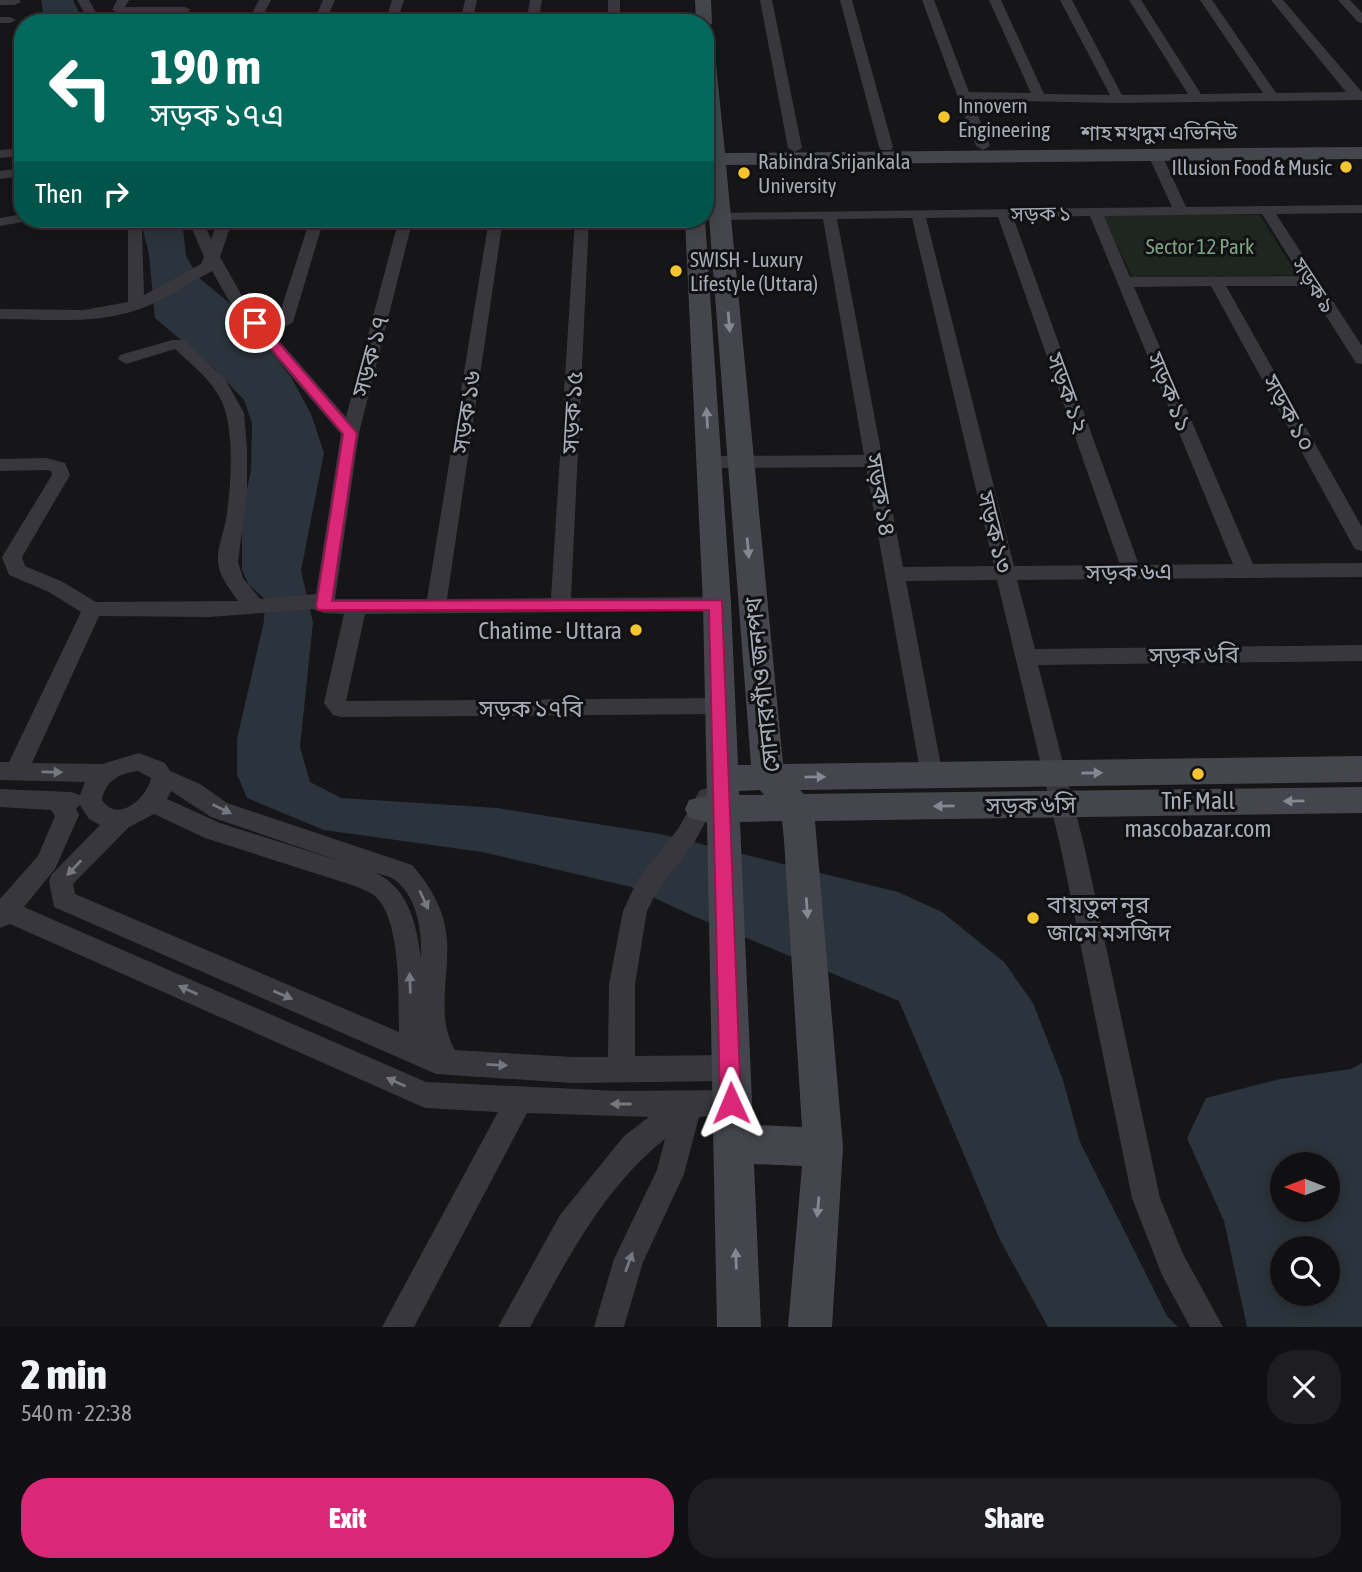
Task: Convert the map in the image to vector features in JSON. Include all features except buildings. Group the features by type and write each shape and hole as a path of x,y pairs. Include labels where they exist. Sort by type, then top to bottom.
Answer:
{"main road":[{"name":"শাহ মখদুম এভিনিউ","path":"714,154 1132,150 1362,143"},
{"name":"শাহ মখদুম এভিনিউ","path":"714,154 794,148 886,147 929,152 983,146 1132,150 1155,155 1362,153"},
{"name":"সোনারগাঁও জনপথ","path":"708,228 709,462 721,706 711,814 731,1086 739,1327"},
{"name":"সোনারগাঁও জনপথ","path":"709,228 741,461 768,778 799,824"},
{"name":"সড়ক ৬সি","path":"711,814 799,824 1059,789 1362,769"},
{"name":"সড়ক ৬সি","path":"711,814 768,778 932,776 1059,789 1362,800"},
{"path":"799,824 823,1147 816,1318"},
{"path":"732,1144 823,1147"}],"street":[{"path":"766,0 794,148"},
{"path":"846,0 886,147"},
{"path":"928,0 983,146"},
{"path":"995,0 1039,97"},
{"path":"1066,0 1118,99"},
{"path":"1135,0 1196,97"},
{"path":"1206,0 1272,97"},
{"path":"1277,0 1359,96"},
{"path":"1344,0 1362,20"},
{"path":"0,2 15,2"},
{"path":"120,4 188,5"},
{"path":"964,96 1118,99 1359,96"},
{"path":"1155,155 1181,211"},
{"path":"1356,209 1362,227"},
{"name":"সড়ক ১","path":"714,217 1356,209"},
{"name":"সড়ক ৯","path":"1266,210 1362,359"},
{"name":"সড়ক ১১","path":"1095,212 1247,571"},
{"name":"সড়ক ১২","path":"1004,213 1132,572"},
{"name":"সড়ক ১৩","path":"918,214 1073,849 1146,1198 1162,1241 1194,1307 1208,1327"},
{"name":"সড়ক ১৪","path":"829,215 932,776"},
{"path":"134,228 136,305"},
{"path":"198,228 210,262 239,304 350,433"},
{"path":"0,314 85,315 136,305 210,262 223,228"},
{"path":"285,322 314,228"},
{"name":"সড়ক ১৭","path":"321,604 350,433 404,228"},
{"name":"সড়ক ১৬","path":"436,605 495,228"},
{"name":"সড়ক ১৫","path":"561,605 582,228"},
{"path":"1123,282 1311,281"},
{"name":"সড়ক ১০","path":"1216,282 1362,544"},
{"path":"127,359 178,343 211,373 224,390 236,414 237,455 236,514 228,564 237,586 258,607"},
{"path":"709,462 874,461"},
{"path":"0,465 46,464 59,467 61,475 12,557 12,564 16,570 56,586 92,609 209,610 321,604 356,607 717,604"},
{"name":"সড়ক ৬এ","path":"895,574 1362,570"},
{"name":"সড়ক ১৭বি","path":"356,607 335,703 341,709 721,706"},
{"path":"92,609 8,772 104,773"},
{"name":"সড়ক ৬বি","path":"1026,657 1362,653"},
{"path":"121,819 99,815 90,801 90,792 104,773 114,766 139,762 157,769 162,776 219,810 403,872 419,890 434,930 434,1038 448,1062"},
{"path":"162,776 163,785 153,803 144,811 121,819 61,881 62,900 436,1061 572,1070 621,1070 731,1086"},
{"path":"0,798 90,801"},
{"path":"57,800 67,815 47,862 4,914 425,1095 618,1104 689,1103"},
{"path":"153,803 213,831 362,878 384,889 395,905 409,959 412,1051"},
{"path":"621,1070 622,984 635,911 647,886 711,814"},
{"path":"513,1327 569,1225 634,1146 689,1103 731,1086"},
{"path":"397,1327 519,1100"},
{"path":"610,1327 629,1259 670,1174 689,1103"}],"green space":[{"name":"Sector 12 Park","path":"1103,215 1260,215 1297,275 1132,277"}],"shaded area":[{"path":"41,0 73,0 80,14 43,14"},
{"path":"142,228 183,228 186,256 198,277 233,306 291,377 311,414 324,453 301,571 313,622 300,747 310,782 341,798 497,808 660,834 898,892 942,912 1004,962 1033,1003 1063,1080 1080,1142 1167,1316 1178,1327 1048,1327 1000,1240 899,1001 693,916 631,887 482,852 324,830 247,798 237,774 237,739 264,621 265,599 249,585 242,570 242,514 251,470 252,423 244,400 215,369 155,318 149,254"},
{"path":"1362,1063 1362,1327 1247,1327 1224,1221 1187,1138 1206,1098 1280,1079 1351,1069"}],"place":[{"name":"Innovern Engineering","path":"944,117"},
{"name":"Illusion Food & Music","path":"1346,167"},
{"name":"Rabindra Srijankala University","path":"744,173"},
{"name":"SWISH - Luxury Lifestyle (Uttara)","path":"676,271"},
{"name":"Chatime - Uttara","path":"636,630"},
{"name":"TnF Mall mascobazar.com","path":"1198,774"},
{"name":"বায়তুল নূর জামে মসজিদ","path":"1033,918"}],"route":[{"path":"255,323 350,433 324,606 717,604 731,1103"}]}
